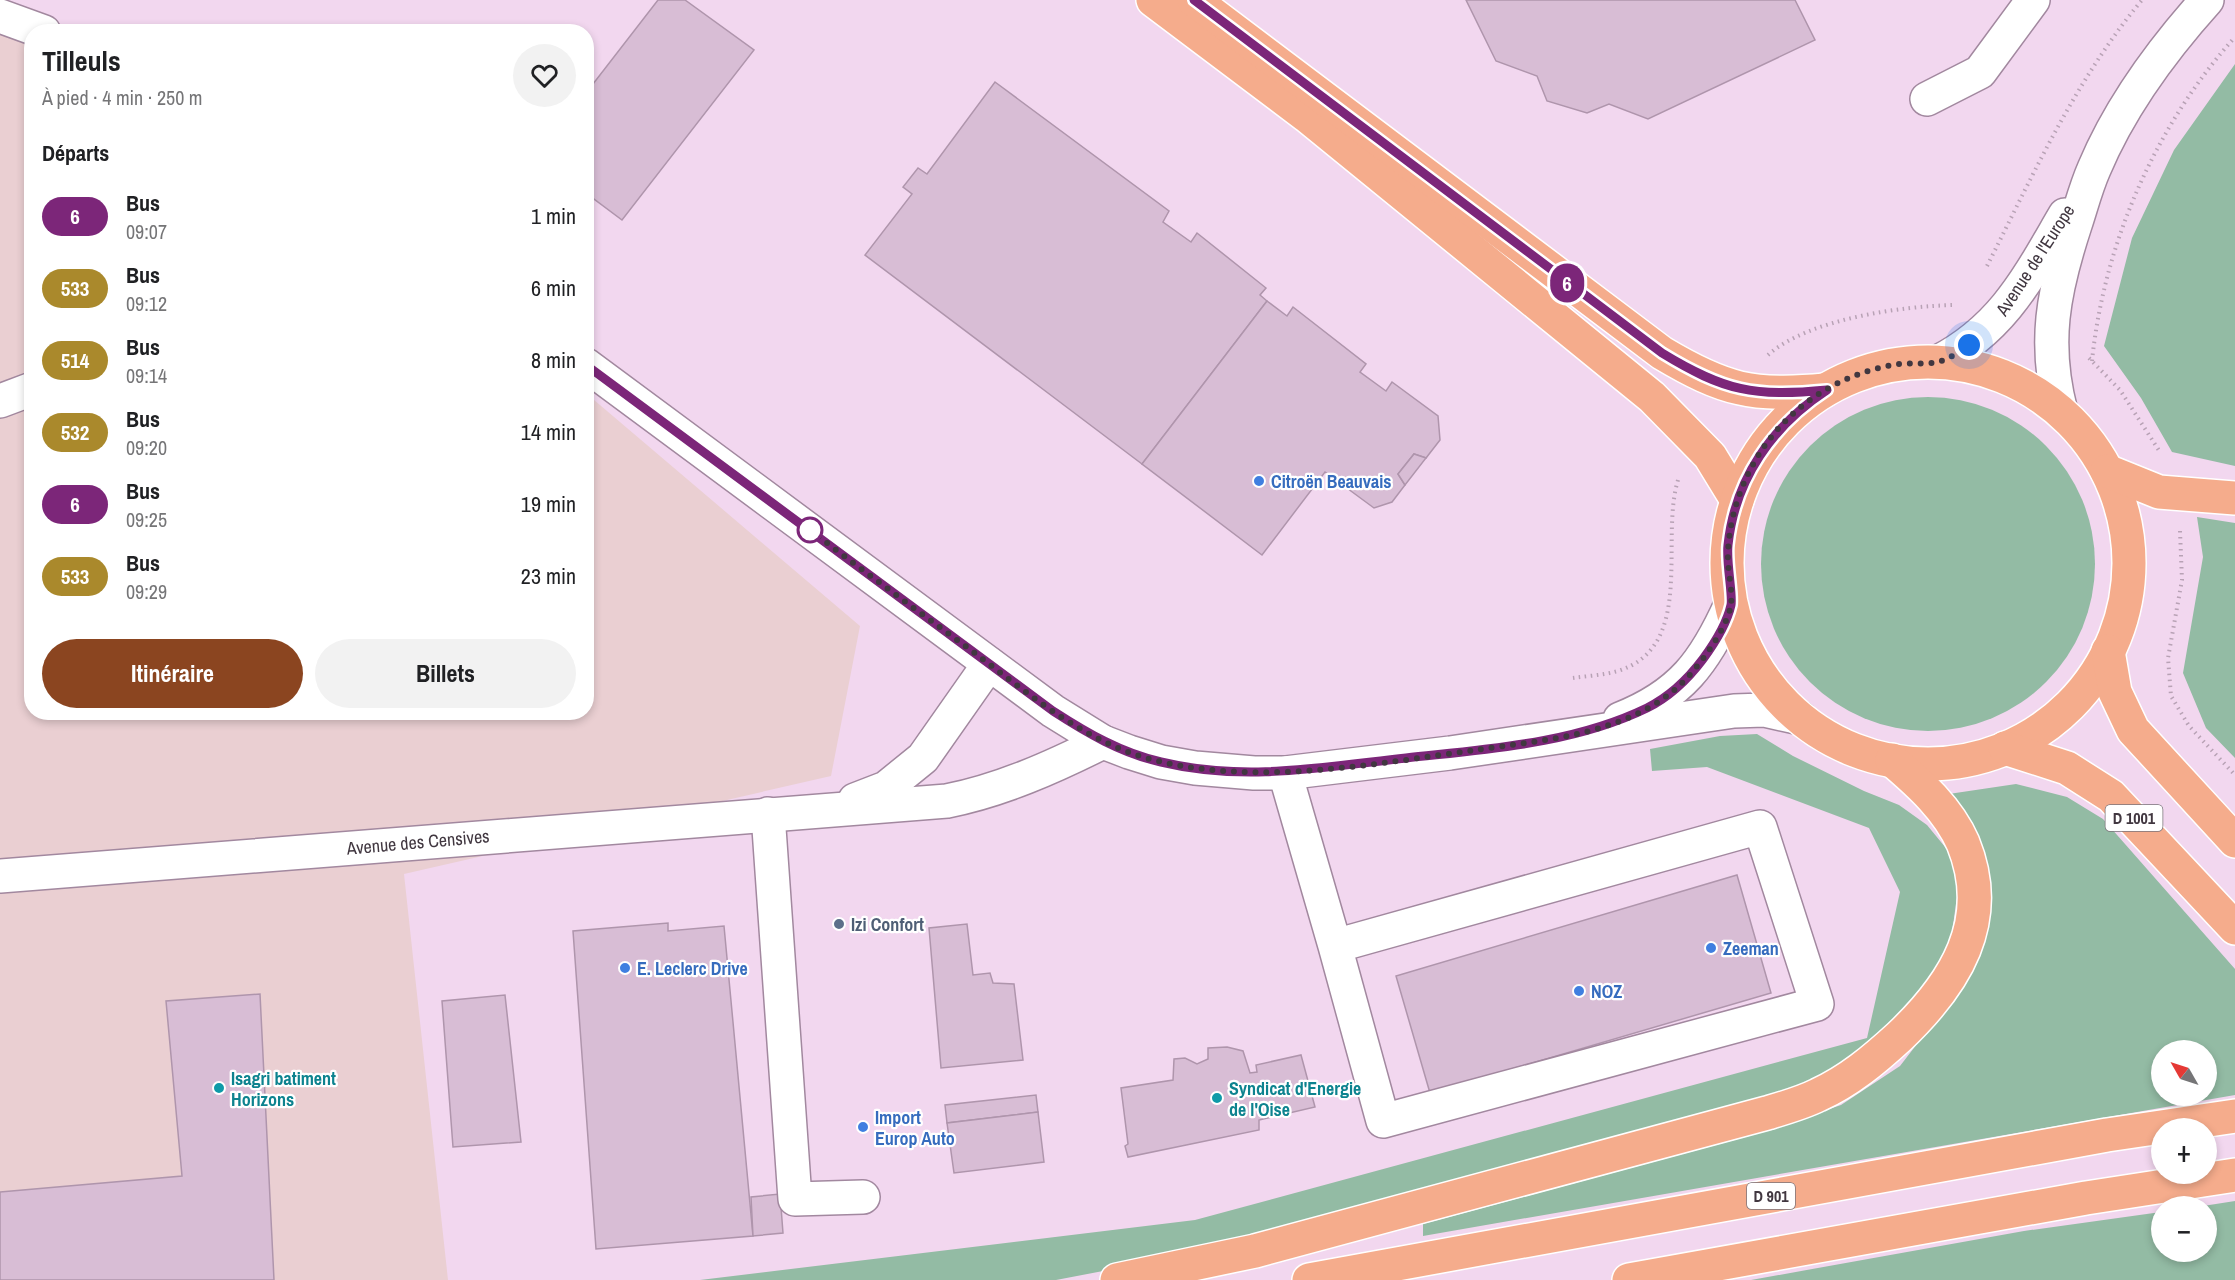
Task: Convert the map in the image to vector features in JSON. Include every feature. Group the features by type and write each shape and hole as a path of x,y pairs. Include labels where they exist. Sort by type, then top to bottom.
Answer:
{"main road":[{"path":"1153,0 1340,142 1652,397 1699,443 1719,467 1737,500"},
{"path":"1194,0 1640,337 1702,376 1739,390 1776,394 1827,390"},
{"path":"1938,362 1968,366 1997,374 2037,394 2061,412 2087,439 2107,471 2122,511 2129,554 2128,583 2123,611 2108,651 2093,676 2066,709 2043,727 2005,748 1956,762 1918,764 1892,760 1844,745 1800,718 1774,692 1742,640 1731,604 1728,546 1737,500 1754,464 1772,437 1794,412 1852,376 1908,363 1938,362"},
{"path":"2107,471 2145,487 2173,494 2235,498"},
{"path":"2108,651 2115,692 2133,730 2235,841"},
{"name":"D 1001","path":"2005,748 2067,768 2111,796 2235,928"},
{"path":"1117,1280 1255,1251 1767,1113 1819,1095 1841,1083 1887,1048 1930,1005 1958,964 1973,919 1973,878 1962,841 1937,802 1892,760"},
{"name":"D 901","path":"1309,1280 2107,1135 2235,1116"},
{"path":"1629,1280 2086,1198 2235,1175"}],"street":[{"path":"1927,99 1980,72 2033,0"},
{"name":"Avenue de l'Europe","path":"1938,362 1969,345 2000,317 2020,290 2093,171 2108,141 2153,67 2207,0"},
{"path":"0,16 24,25"},
{"name":"Avenue de l'Europe","path":"2061,412 2052,372 2051,340 2057,284 2093,171"},
{"path":"594,371 1053,711 1103,742 1129,753 1173,764 1227,772 1285,772 1450,753 1734,711 1764,710 1800,718"},
{"path":"0,401 24,392"},
{"path":"1579,734 1647,708 1672,692 1704,658 1731,604"},
{"name":"Avenue des Censives","path":"837,808 886,788 923,758 989,664"},
{"name":"Avenue des Censives","path":"0,876 837,808 923,804 974,796 1056,765 1103,742"},
{"path":"1285,772 1383,1121 1817,1004 1760,827 1335,946"},
{"path":"768,814 795,1199 863,1197"}],"path":[{"path":"1984,273 2077,93 2100,54 2142,0"},
{"path":"2092,361 2096,326 2111,264 2152,161 2194,89 2235,37"},
{"path":"1739,390 1760,363 1783,343 1828,326 1911,307 1968,304 2000,317"},
{"path":"2051,340 2076,350 2092,361 2120,390 2148,430 2168,469 2182,546 2180,596 2168,658 2167,678 2171,696 2189,726 2235,775"},
{"path":"1573,678 1619,671 1645,654 1663,631 1671,596 1671,537 1676,486 1687,460 1699,443"}],"shaded area":[{"path":"0,22 24,30 24,720 594,720 594,400 860,626 831,776 404,874 448,1280 0,1280"}],"green space":[{"path":"2235,64 2235,466 2172,452 2141,398 2104,346 2132,238 2174,150"},
{"path":"1928,397 1961,400 1992,410 2021,425 2046,446 2067,471 2082,500 2092,531 2095,564 2092,597 2082,628 2067,657 2046,682 2021,703 1992,718 1961,728 1928,731 1895,728 1864,718 1835,703 1810,682 1789,657 1774,628 1764,597 1761,564 1764,531 1774,500 1789,471 1810,446 1835,425 1864,410 1895,400"},
{"path":"2197,517 2235,523 2235,758 2206,728 2183,673 2203,557"},
{"path":"1757,734 1793,756 1864,791 1899,805 1927,825 1950,853 1958,889 1952,933 1937,974 1915,1012 1786,1101 1192,1254 1056,1280 700,1280 1195,1220 1867,1038 1900,892 1869,828 1707,767 1652,771 1650,749 1720,736"},
{"path":"2016,784 2067,797 2103,819 2235,969 2235,1095 2217,1098 2217,1040 2151,1040 2151,1106 2172,1106 1423,1236 1423,1224 1749,1136 1841,1105 1900,1066 1937,1018 1973,963 1942,795"},
{"path":"2235,1201 2235,1280 1751,1280 2024,1231 2151,1213 2151,1262 2217,1262 2217,1204"}],"building":[{"path":"658,0 685,0 754,50 622,220 594,199 594,83"},
{"path":"1466,0 1795,0 1815,40 1648,119 1609,104 1587,113 1547,101 1537,76 1496,61"},
{"path":"995,82 1169,211 1163,222 1191,242 1197,233 1266,288 1260,295 1267,301 1142,464 865,255 912,194 903,187 918,168 927,174"},
{"path":"1267,301 1287,316 1293,307 1366,364 1360,372 1386,391 1392,382 1438,416 1440,440 1426,458 1414,454 1398,474 1405,485 1392,502 1374,508 1325,472 1262,555 1142,464"},
{"path":"1414,454 1426,458 1405,485 1398,474"},
{"path":"1737,875 1771,993 1430,1093 1396,976"},
{"path":"668,923 668,931 724,926 753,1236 596,1249 573,931"},
{"path":"967,924 973,975 990,973 993,983 1014,984 1023,1060 941,1068 929,928"},
{"name":"Isagri batiment Horizons","path":"260,994 274,1280 0,1280 0,1192 182,1176 166,1001"},
{"path":"505,995 521,1142 453,1147 442,1001"},
{"name":"Syndicat d'Energie de l'Oise","path":"1227,1047 1243,1051 1250,1073 1257,1072 1256,1065 1301,1055 1315,1107 1259,1120 1259,1130 1128,1157 1125,1146 1128,1144 1121,1088 1173,1080 1174,1059 1185,1058 1197,1064 1208,1059 1208,1048"},
{"path":"1036,1095 1038,1112 947,1123 945,1105"},
{"path":"1038,1112 1044,1162 954,1173 947,1123"},
{"path":"780,1194 783,1233 753,1236 751,1197"}],"bus line":[{"name":"6","path":"594,371 1053,711 1103,742 1129,753 1161,762 1227,772 1285,772 1333,768 1579,734 1647,708 1662,699 1682,683 1704,658 1731,604 1727,558 1731,523 1737,500 1754,464 1768,442 1794,412 1827,390 1776,394 1739,390 1702,376 1662,353 1194,0"}],"place":[{"name":"Citroën Beauvais","path":"1259,481"},
{"name":"Izi Confort","path":"839,924"},
{"name":"Zeeman","path":"1711,948"},
{"name":"E. Leclerc Drive","path":"625,968"},
{"name":"NOZ","path":"1579,991"},
{"name":"Isagri batiment Horizons","path":"219,1088"},
{"name":"Syndicat d'Energie de l'Oise","path":"1217,1098"},
{"name":"Import Europ Auto","path":"863,1127"}],"route":[{"path":"810,530 1053,711 1103,742 1129,753 1161,762 1227,772 1285,772 1450,753 1579,734 1647,708 1662,699 1682,683 1704,658 1731,604 1727,569 1728,546 1737,500 1760,453 1794,412 1852,376 1894,364 1938,362 1969,345"}]}
